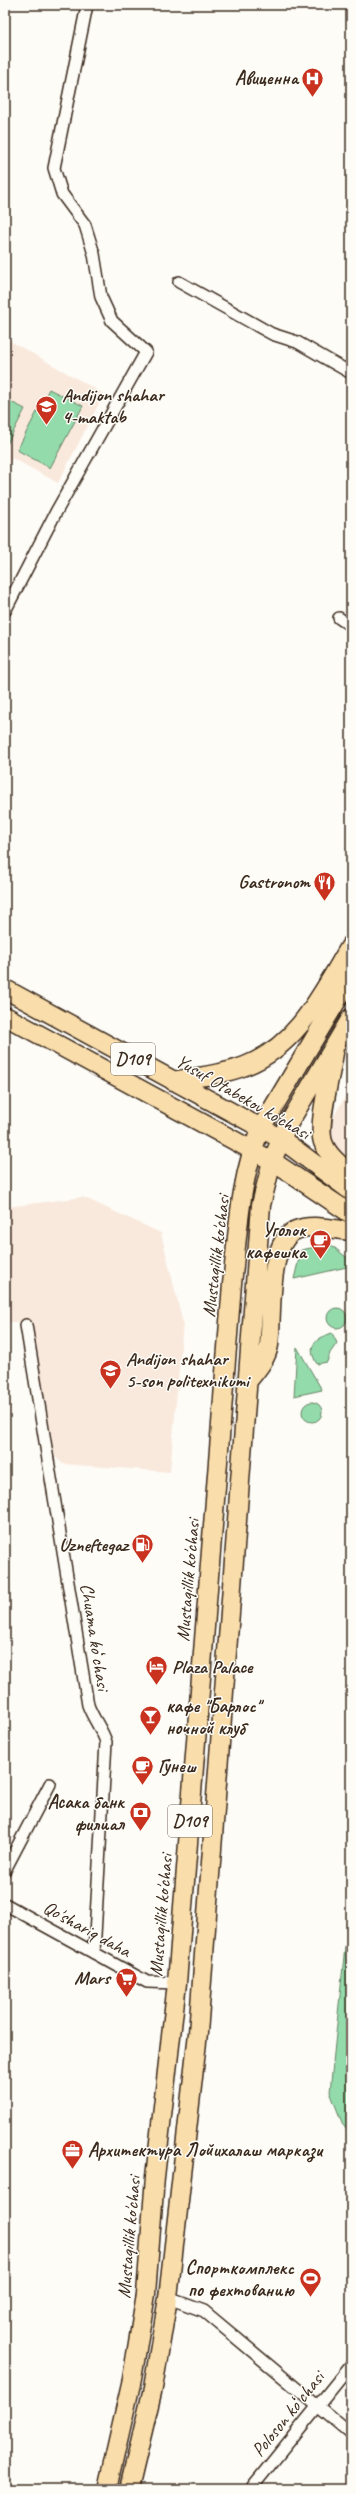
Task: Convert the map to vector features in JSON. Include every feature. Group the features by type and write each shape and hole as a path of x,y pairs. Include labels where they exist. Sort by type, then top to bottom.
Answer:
{"main road":[{"path":"173,1081 244,1066 271,1052 294,1034 351,945"},
{"name":"Mustaqillik ko'chasi","path":"107,2489 132,2379 146,2294 155,2177 177,1983 232,1284 240,1215 252,1149 261,1128 351,976"},
{"name":"Yusuf Otabekov ko'chasi","path":"5,989 281,1139 351,1191"},
{"name":"D109","path":"5,1016 252,1149"},
{"path":"281,1139 351,1018"},
{"path":"336,1044 321,1128 323,1141 330,1155 351,1174"},
{"name":"D109","path":"272,1161 281,1139"},
{"path":"252,1149 351,1214"},
{"name":"Mustaqillik ko'chasi","path":"129,2489 153,2388 168,2298 198,2026 262,1205 272,1161"},
{"path":"247,1382 256,1372 269,1347 276,1265 283,1242 292,1233 304,1228 351,1230"},
{"path":"155,2177 180,2180"},
{"path":"146,2294 168,2298"}],"street":[{"path":"5,611 99,432 146,352 112,321 101,297 94,254 85,225 62,194 54,168 87,5"},
{"path":"179,282 272,334 297,342 351,373"},
{"path":"339,618 351,626"},
{"name":"Chuama koʻchasi","path":"26,1325 88,1705 93,1718 102,1728 106,1742 94,1953"},
{"path":"5,1870 50,1784"},
{"name":"Qo'shariq daha","path":"5,1904 147,1982 177,1983"},
{"path":"168,2298 190,2304 204,2311 351,2434"},
{"name":"Poloson koʻchasi","path":"253,2486 351,2365"}],"shaded area":[{"name":"Andijon shahar 4-maktab","path":"5,338 104,394 58,483 12,458 5,472"},
{"path":"351,1087 351,1172 325,1131"},
{"name":"Andijon shahar 5-son politexnikumi","path":"83,1197 161,1233 183,1323 170,1472 63,1464 55,1457 31,1322 5,1322 7,1207"}],"green space":[{"path":"49,389 83,406 50,468 17,450"},
{"path":"5,399 25,409 6,446 5,445"},
{"path":"330,1244 351,1261 351,1266 294,1279 301,1250"},
{"path":"337,1308 344,1311 347,1318 344,1325 337,1328 330,1325 327,1318 330,1311"},
{"path":"332,1333 337,1343 330,1353 327,1362 317,1364 312,1348 321,1338"},
{"path":"297,1347 322,1390 294,1396"},
{"path":"312,1402 319,1405 322,1412 319,1419 312,1422 305,1419 302,1412 305,1405"},
{"path":"351,1888 351,2135 343,2125 330,2092"}],"place":[{"name":"Авиценна","path":"313,98"},
{"name":"Andijon shahar 4-maktab","path":"46,426"},
{"name":"Gastronom","path":"325,902"},
{"name":"Уголок кафешка","path":"321,1260"},
{"name":"Andijon shahar 5-son politexnikumi","path":"110,1390"},
{"name":"Uzneftegaz","path":"143,1564"},
{"name":"Plaza Palace","path":"157,1686"},
{"name":"кафе \"Барлос\" ночной клуб","path":"151,1736"},
{"name":"Гунеш","path":"142,1786"},
{"name":"Асака банк филиал","path":"140,1832"},
{"name":"Mars","path":"126,1998"},
{"name":"Архитектура Лойихалаш маркази","path":"72,2170"},
{"name":"Спорткомплекс по фехтованию","path":"310,2298"}]}
